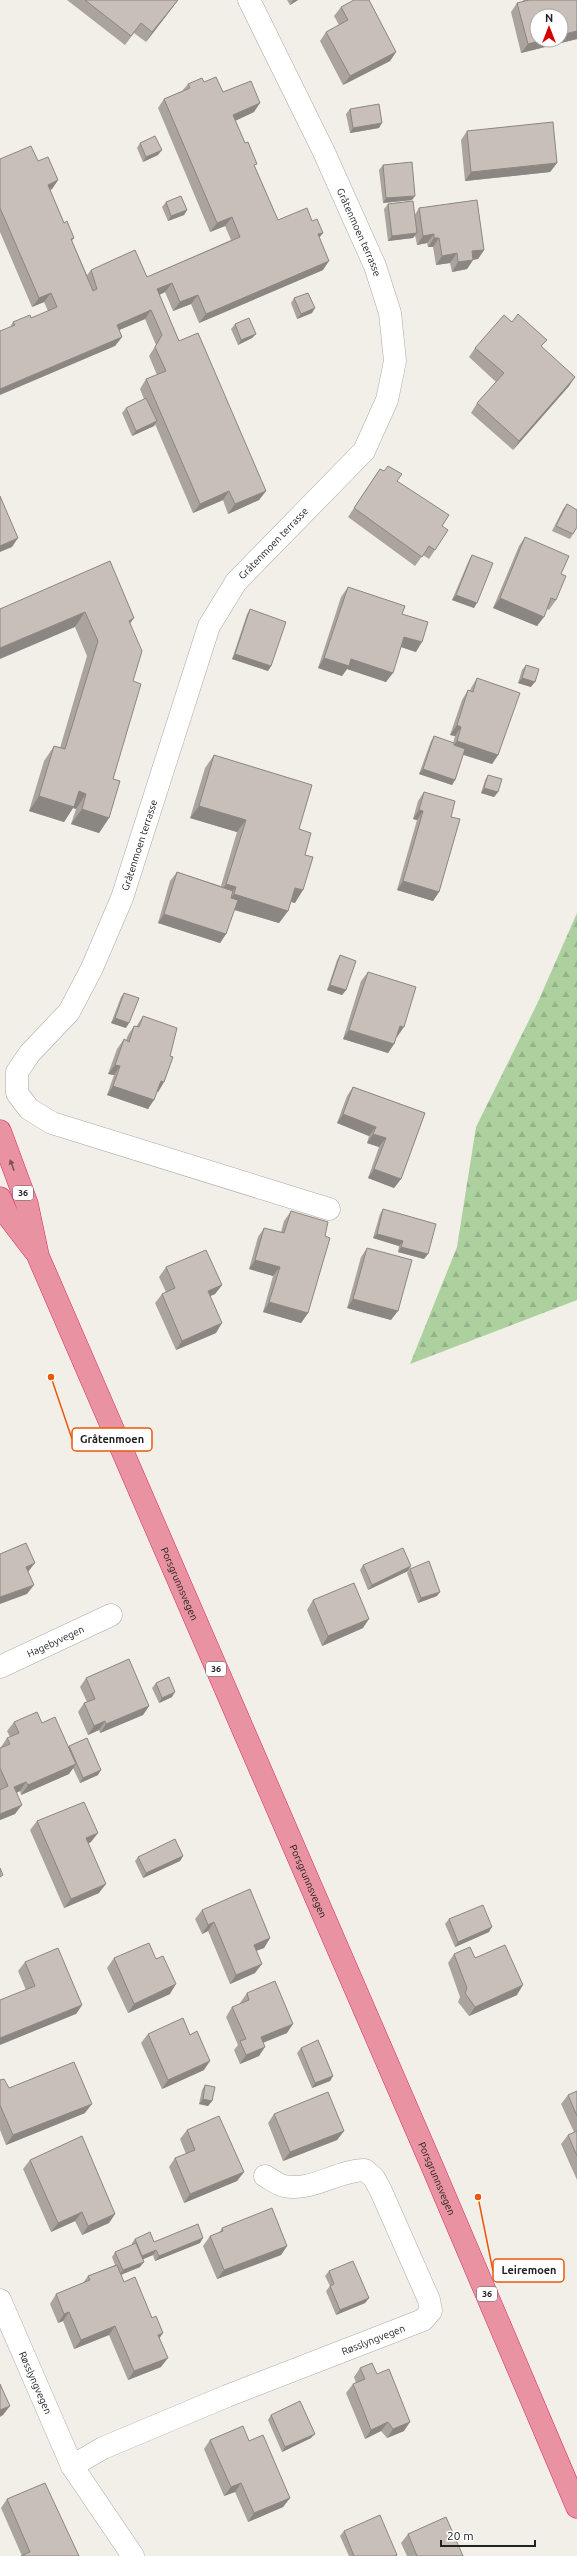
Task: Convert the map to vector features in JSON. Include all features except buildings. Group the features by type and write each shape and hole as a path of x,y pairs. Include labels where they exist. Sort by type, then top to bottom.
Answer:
{"highway":[{"name":"Porsgrunnsvegen","path":"0,1131 27,1204 38,1256 432,2166 577,2507"},
{"name":"Porsgrunnsvegen","path":"0,1198 8,1216 38,1256"}],"street":[{"name":"Gråtenmoen terrasse","path":"249,0 323,150 375,266 390,313 394,354 388,394 364,451 236,582 221,603 209,626 122,898 92,968 69,1012 30,1053 17,1072 17,1093 28,1109 52,1123 330,1209"},
{"name":"Hagebyvegen","path":"0,1667 111,1615"},
{"name":"Røsslyngvegen","path":"72,2466 103,2448 227,2396 423,2320 431,2311 429,2300 381,2191 374,2178 365,2170 355,2170 308,2186 283,2186 265,2176"},
{"name":"Røsslyngvegen","path":"0,2300 72,2466 133,2556"}],"green space":[{"path":"577,913 577,1300 410,1364 457,1247 476,1127 537,1004"}],"place":[{"name":"Gråtenmoen","path":"51,1377"},
{"name":"Leiremoen","path":"478,2197"}]}
